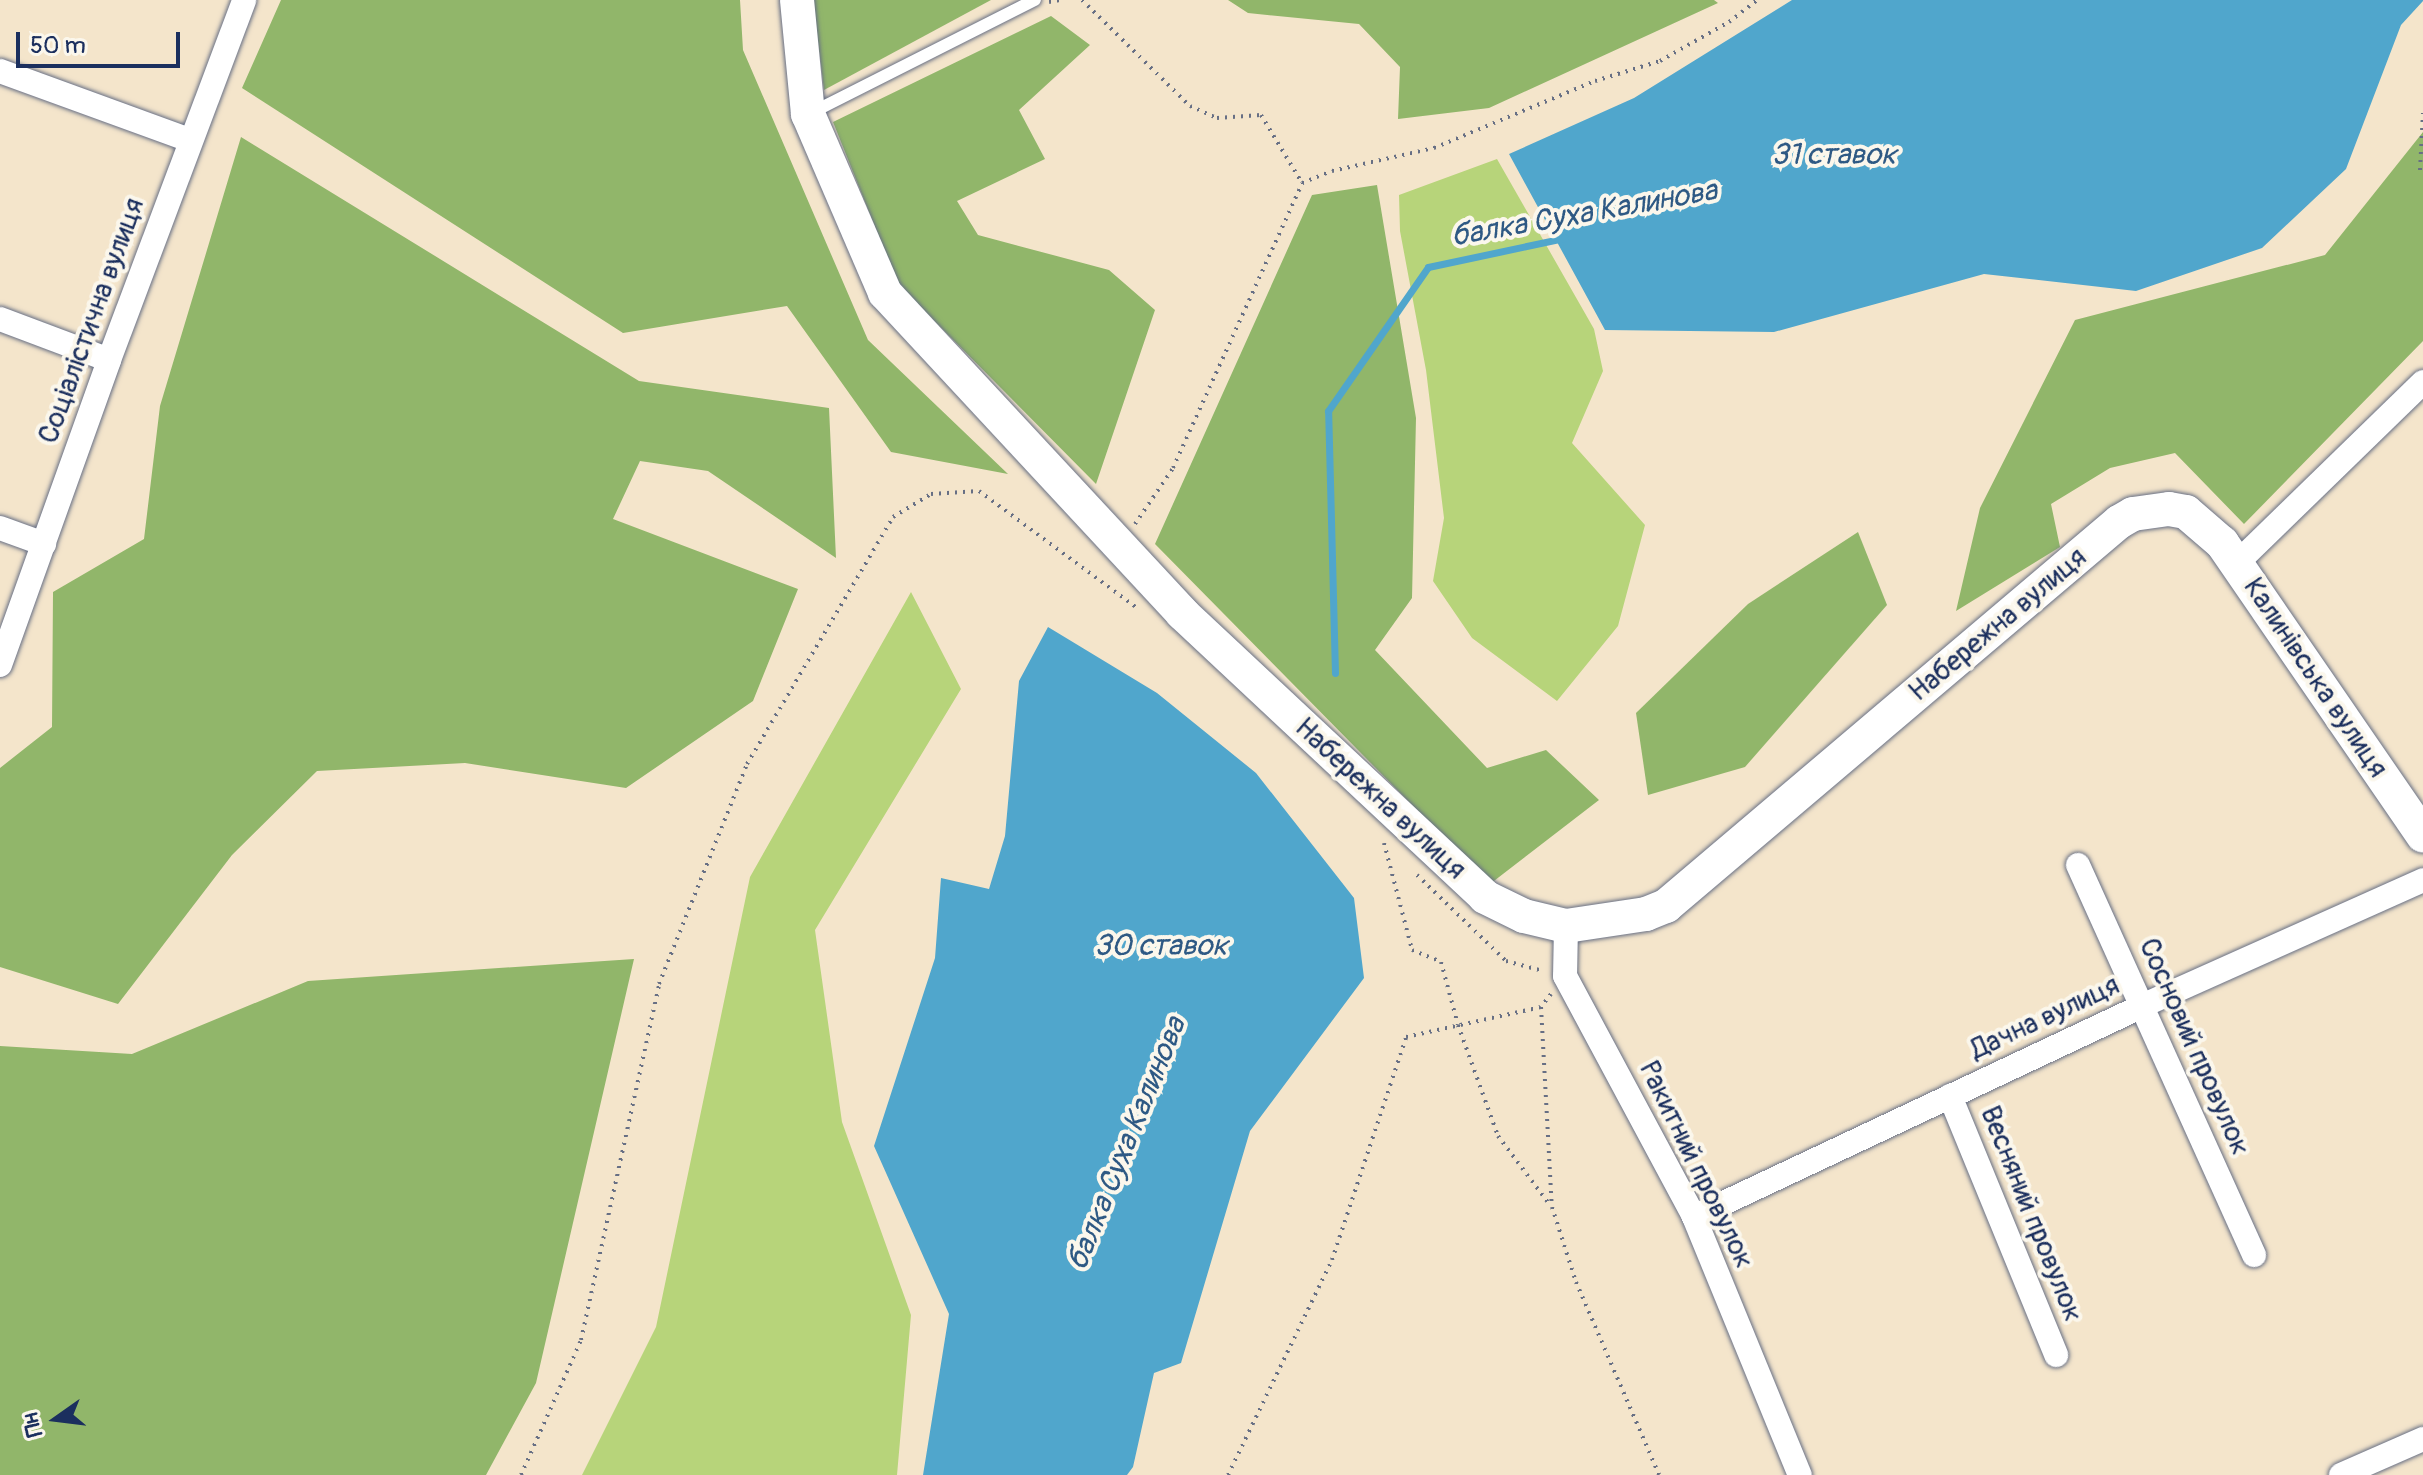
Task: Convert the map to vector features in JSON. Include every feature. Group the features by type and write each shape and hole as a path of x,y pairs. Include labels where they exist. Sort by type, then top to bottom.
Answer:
{"street":[{"name":"Соціалістична вулиця","path":"0,665 109,360 244,0"},
{"name":"Набережна вулиця","path":"797,0 808,114 885,293 1182,613 1485,897 1524,916 1566,926 1646,914 1685,892 2119,522 2133,514 2169,509 2186,512 2203,523"},
{"path":"0,71 190,140"},
{"path":"0,319 109,360"},
{"path":"2236,564 2423,382"},
{"name":"Калинівська вулиця","path":"2203,523 2236,564 2423,836"},
{"path":"0,528 44,544"},
{"name":"Сосновий провулок","path":"2078,865 2144,1005 2254,1255"},
{"name":"Дачна вулиця","path":"1694,1217 2144,1005 2423,880"},
{"name":"Ракитний провулок","path":"1566,926 1565,976 1694,1217 1800,1475"},
{"name":"Весняний провулок","path":"1950,1096 2056,1355"},
{"path":"2341,1475 2423,1439"}],"lane":[{"path":"808,114 1035,0"}],"path":[{"path":"1082,0 1190,106 1217,118 1261,115 1302,183"},
{"path":"1120,546 1173,468 1302,183 1332,171 1434,148 1595,81 1660,61 1729,22 1757,0"},
{"path":"2420,170 2423,113"},
{"path":"521,1475 581,1340 659,984 747,764 893,517 931,494 979,491 1140,610"},
{"path":"1374,832 1395,853"},
{"path":"1384,843 1412,950 1441,962 1458,1025 1498,1136 1552,1207"},
{"path":"1228,1475 1332,1260 1406,1037 1541,1007 1565,976 1506,961 1406,864"},
{"path":"1541,1007 1552,1207 1576,1282 1659,1475"}],"green space":[{"path":"281,0 740,0 743,50 868,340 1008,474 891,452 787,306 623,333 242,88"},
{"path":"813,0 991,0 824,90"},
{"path":"1228,0 1714,0 1718,3 1489,108 1398,119 1400,67 1359,24 1248,13"},
{"path":"1051,16 1090,45 1019,110 1045,159 957,201 978,235 1109,270 1155,310 1096,484 898,284 833,122"},
{"path":"2423,132 2423,341 2244,524 2175,453 2110,468 2051,504 2060,547 1956,611 1980,508 2075,320 2325,255"},
{"path":"241,137 639,381 829,408 836,558 708,471 640,461 613,519 798,589 753,701 626,788 465,763 317,771 232,855 118,1004 0,967 0,768 52,727 53,592 144,539 160,406"},
{"path":"1497,159 1594,329 1603,371 1572,443 1645,525 1618,626 1557,701 1472,638 1433,581 1444,518 1426,370 1400,231 1399,195"},
{"path":"1377,185 1416,418 1412,598 1375,650 1487,768 1546,750 1599,800 1490,884 1155,544 1312,195"},
{"path":"1858,532 1887,605 1745,767 1648,795 1636,713 1748,604"},
{"path":"911,592 961,689 815,930 842,1122 911,1315 897,1475 582,1475 656,1327 750,877"},
{"path":"634,959 536,1383 486,1475 0,1475 0,1046 132,1054 308,981"}],"water":[{"name":"31 ставок","path":"1792,0 2423,1 2401,25 2346,169 2262,248 2136,291 1984,274 1774,332 1605,330 1509,154 1634,98"},
{"name":"30 ставок","path":"1048,627 1157,693 1256,773 1354,898 1364,978 1250,1131 1181,1363 1154,1373 1133,1467 1127,1475 923,1475 949,1314 874,1146 935,958 941,878 989,889 1005,836 1019,681"}],"waterway":[{"name":"балка Суха Калинова","path":"1335,673 1328,411 1428,267 1565,238"}]}
